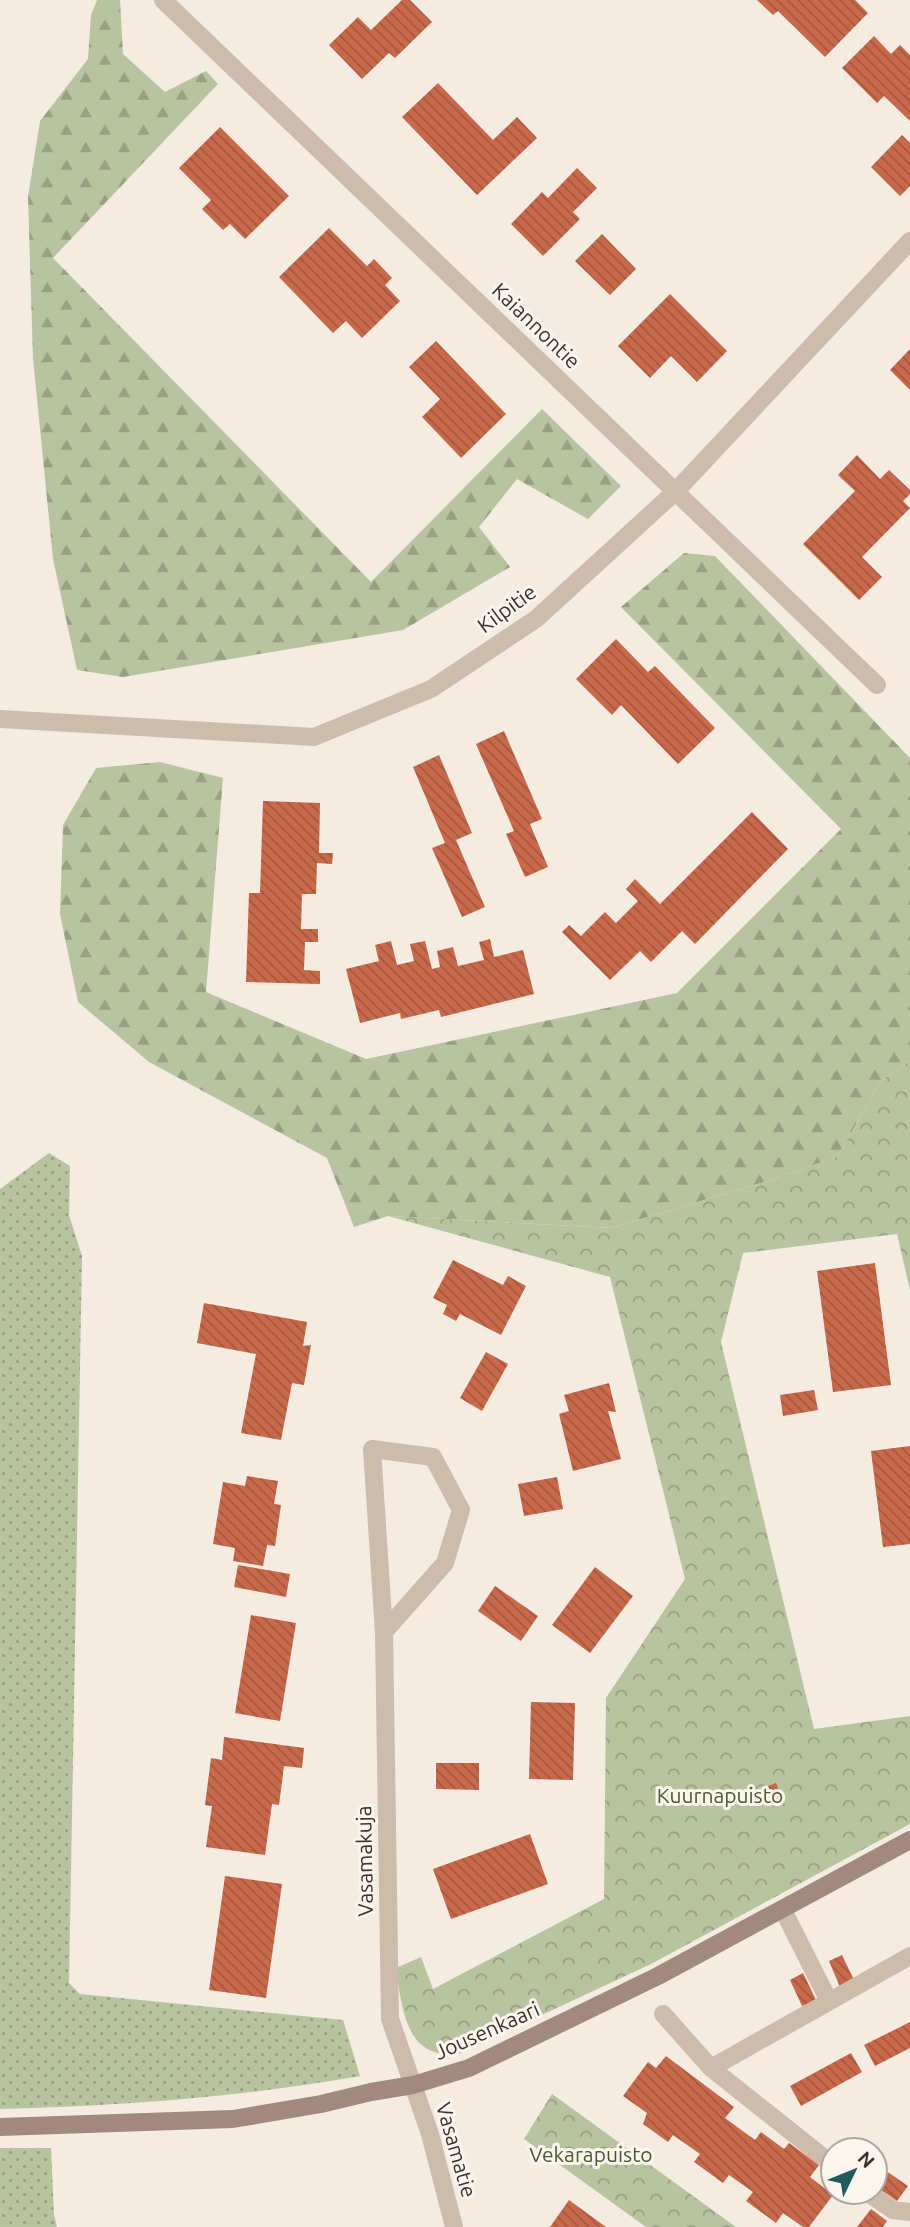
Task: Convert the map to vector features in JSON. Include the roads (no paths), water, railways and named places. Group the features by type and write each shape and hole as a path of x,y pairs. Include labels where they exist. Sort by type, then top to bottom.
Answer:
{"street":[{"name":"Kaiannontie","path":"163,0 877,685"},
{"name":"Kilpitie","path":"0,719 314,737 431,688 536,619 676,491 910,241"},
{"name":"Vasamakuja","path":"384,1632 445,1563 461,1510 433,1457 372,1449 384,1632 390,2019 412,2085"},
{"name":"Jousenkaari","path":"0,2127 233,2119 412,2085 482,2062 658,1976 910,1840"},
{"path":"783,1910 829,2001"},
{"path":"711,2068 910,1956"},
{"path":"663,2014 711,2068 819,2154"},
{"name":"Vasamatie","path":"412,2085 430,2134 454,2227"},
{"path":"887,2206 893,2210 910,2212"}],"park label":[{"name":"Kuurnapuisto","path":"720,1796"},
{"name":"Vekarapuisto","path":"591,2155"}]}
